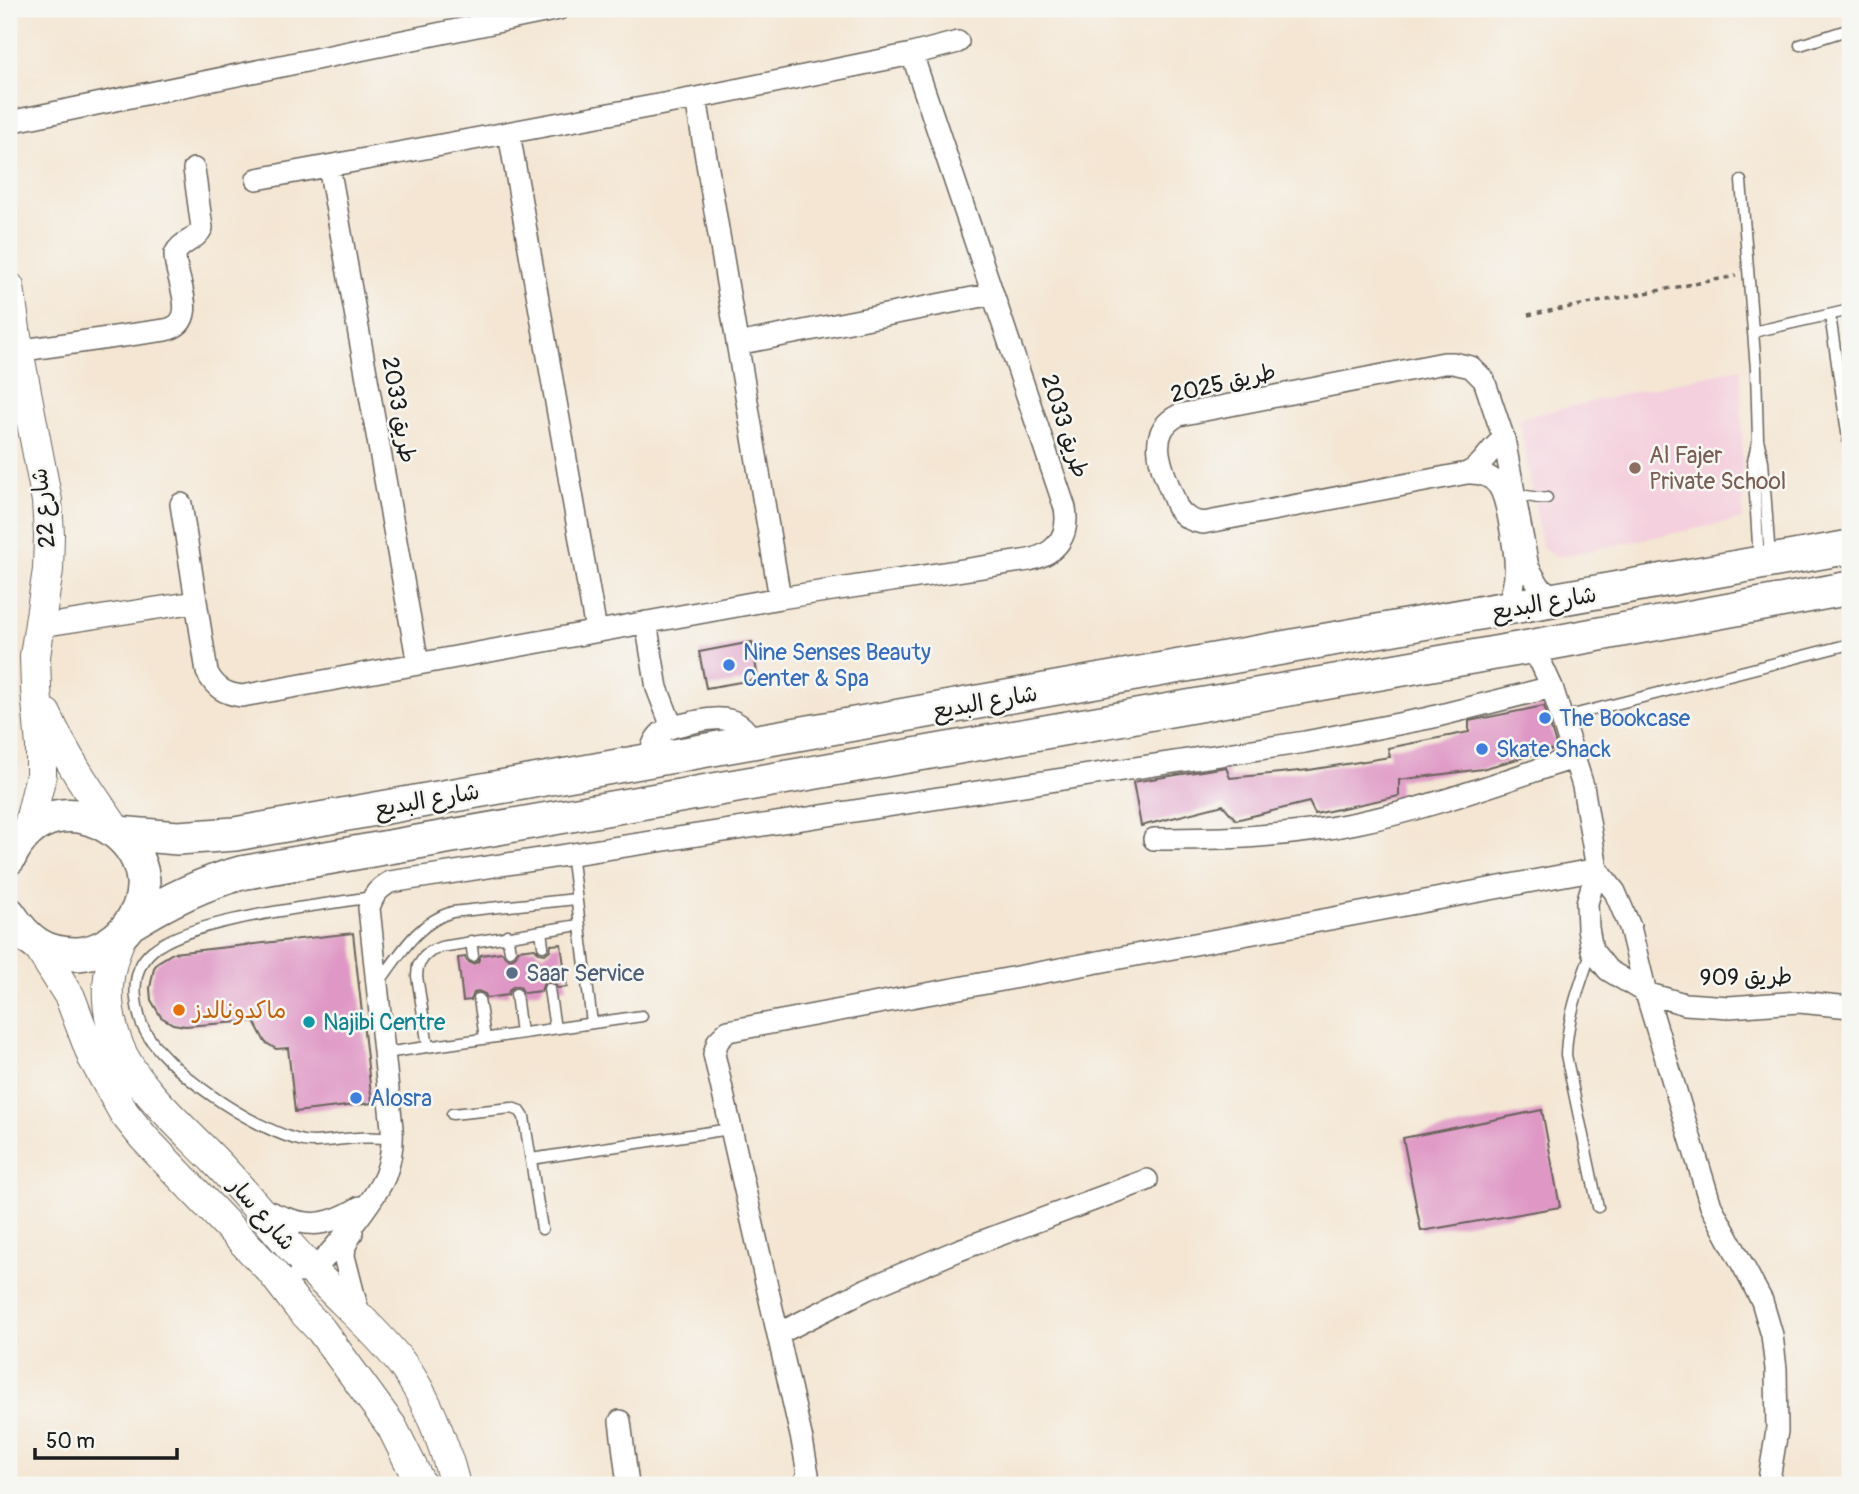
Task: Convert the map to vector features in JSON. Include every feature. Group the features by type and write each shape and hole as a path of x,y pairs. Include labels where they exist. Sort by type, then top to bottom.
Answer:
{"main road":[{"name":"شارع البديع","path":"118,833 178,838 235,834 1850,547"},
{"name":"شارع البديع","path":"19,929 59,953 82,954 103,947 126,929 181,895 241,873 1529,647 1850,588"},
{"path":"15,846 50,819 74,815 98,820 118,833 136,857 142,886 139,906 126,929"}],"street":[{"path":"9,122 559,9"},
{"path":"257,179 696,98 912,54 958,41"},
{"name":"طريق 2033","path":"181,504 207,672 217,687 233,695 242,696 780,598 1029,560 1051,552 1060,543 1067,520 1065,508 912,54"},
{"path":"696,98 780,598"},
{"path":"509,132 596,631"},
{"name":"طريق 2033","path":"329,166 418,664"},
{"path":"13,351 165,330 180,322 184,317 186,305 174,254 179,247 195,238 202,228 194,169"},
{"name":"شارع 22","path":"9,287 13,351 48,512 48,570 35,656 41,775 15,846"},
{"path":"737,344 993,294"},
{"name":"طريق 2025","path":"1466,473 1203,523 1188,519 1177,508 1159,455 1158,439 1165,424 1179,415 1453,363 1471,367 1484,380 1504,439 1528,567 1540,587 1558,600"},
{"path":"1466,473 1479,467 1494,447 1504,439"},
{"path":"1466,473 1477,473 1492,479 1505,498 1517,568 1514,590 1505,610"},
{"path":"40,626 196,602"},
{"path":"646,622 657,688 671,727"},
{"path":"1529,647 1541,663 1552,687 1583,786 1597,869 1587,902 1592,950"},
{"path":"360,1317 344,1256 345,1246 384,1176 393,1139 370,919 372,897 390,882 1306,742 1429,718 1552,687"},
{"name":"شارع 22","path":"36,689 59,743 118,833"},
{"path":"651,761 655,740 671,727 716,718 732,719 745,728 753,743"},
{"path":"1154,839 1222,839 1288,834 1355,824 1420,808 1576,757"},
{"path":"1597,869 1623,907 1710,1206 1762,1301 1772,1335 1777,1405 1772,1484"},
{"path":"803,1485 808,1474 805,1458 714,1054 718,1041 728,1031 1597,869"},
{"name":"شارع سار","path":"19,929 70,997 93,1058 124,1113 144,1138 272,1272 321,1330 398,1437 421,1485"},
{"name":"شارع سار","path":"126,929 111,959 107,986 109,1018 117,1045 131,1070 235,1181 311,1269 392,1352 418,1390 439,1433 455,1485"},
{"name":"طريق 909","path":"1592,950 1608,970 1646,993 1685,1004 1729,1007 1799,1002 1850,1007"},
{"path":"778,1334 867,1289 959,1250 1147,1180"},
{"path":"254,1205 289,1220 316,1225 341,1219 368,1203"},
{"path":"272,1272 306,1272 311,1269 325,1257 368,1203"},
{"path":"620,1421 628,1485"}],"lane":[{"path":"1800,45 1850,29"},
{"path":"1741,181 1758,439 1762,455 1765,563"},
{"path":"1753,332 1850,310"},
{"path":"1830,315 1850,453"},
{"path":"1515,496 1547,498"},
{"path":"1561,718 1850,644"},
{"path":"571,853 592,1023"},
{"path":"372,897 263,915 209,927 167,941 142,962 136,974 136,997 142,1025 155,1043 190,1079 259,1124 291,1138 316,1143 354,1138 393,1139"},
{"path":"376,986 414,934 440,916 452,912 576,899"},
{"path":"428,1046 417,976 418,966 431,951 471,941 579,925"},
{"path":"541,931 543,946"},
{"path":"507,935 510,951"},
{"path":"471,941 473,956"},
{"path":"1592,950 1567,1034 1566,1055 1598,1207"},
{"path":"549,989 555,1028"},
{"path":"516,994 521,1033"},
{"path":"479,999 485,1038"},
{"path":"384,1053 642,1016"},
{"path":"452,1114 512,1108 520,1111 524,1117 542,1229"},
{"path":"531,1159 730,1129"}],"path":[{"path":"1528,315 1748,274"}],"shaded area":[{"name":"Al Fajer Private School","path":"1741,368 1743,519 1557,557 1542,547 1519,418"}],"building":[{"name":"Nine Senses Beauty Center & Spa","path":"752,642 758,679 706,688 699,652"},
{"path":"1544,706 1557,748 1482,769 1399,780 1399,796 1315,814 1309,802 1236,820 1223,805 1141,826 1133,782 1226,767 1230,778 1309,770 1390,757 1388,748 1469,732 1469,721"},
{"name":"Najibi Centre","path":"353,933 372,1103 295,1112 288,1048 276,1049 265,1042 254,1021 185,1026 173,1024 161,1017 151,1000 150,988 154,968 158,962 173,953"},
{"name":"Saar Service","path":"561,944 567,987 557,988 548,981 544,983 541,991 524,993 520,987 514,986 508,995 487,998 478,991 471,1000 463,1001 458,958 465,957 473,964 478,962 481,955 502,952 505,957 511,959 516,956 518,950 535,948 539,953 545,954 551,945"},
{"path":"1542,1110 1560,1207 1421,1231 1403,1138"}],"place":[{"name":"Al Fajer Private School","path":"1635,468"},
{"name":"Nine Senses Beauty Center & Spa","path":"729,665"},
{"name":"The Bookcase","path":"1545,718"},
{"name":"Skate Shack","path":"1482,749"},
{"name":"Saar Service","path":"512,973"},
{"name":"ماكدونالدز","path":"179,1010"},
{"name":"Najibi Centre","path":"309,1022"},
{"name":"Alosra","path":"356,1098"}]}
